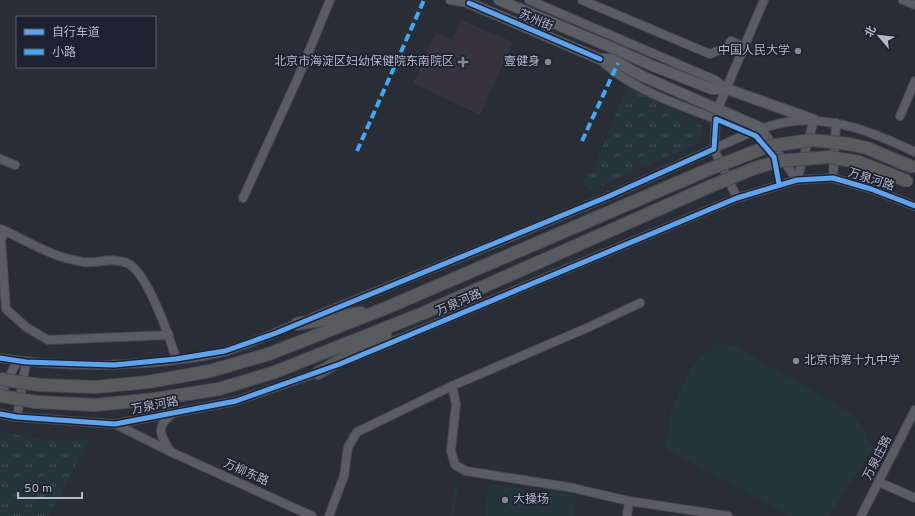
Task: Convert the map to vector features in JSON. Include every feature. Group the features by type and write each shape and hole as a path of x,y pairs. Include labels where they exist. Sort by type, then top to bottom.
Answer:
{"highway":[{"name":"万泉河路","path":"0,379 39,384 96,387 148,382 210,372 269,354 386,308 705,171 769,146 812,140 849,144 867,148 914,167"},
{"name":"万泉河路","path":"0,396 36,402 96,405 155,399 219,389 275,372 426,312 711,186 755,168 779,161 829,157 859,162 911,182"},
{"path":"297,324 386,308"},
{"path":"318,373 426,312"}],"main road":[{"name":"苏州街","path":"499,0 653,66 712,89 727,89 814,120"},
{"name":"苏州街","path":"467,2 600,59 610,59 642,76 761,128"}],"street":[{"path":"243,198 298,80 330,0"},
{"name":"苏州街","path":"450,0 467,2"},
{"name":"苏州街","path":"529,0 715,80 727,89"},
{"path":"582,0 710,54 727,47 730,41 744,47"},
{"path":"718,108 764,0"},
{"path":"903,0 915,5"},
{"name":"苏州街","path":"600,59 607,66 641,89 716,119 714,149"},
{"path":"900,116 915,81"},
{"path":"797,180 814,120"},
{"path":"0,358 26,362 114,365 176,359 225,351 276,333 607,197 761,128 793,121 814,120 836,123 854,127 886,138 915,152"},
{"path":"834,178 836,123"},
{"path":"761,128 797,180"},
{"path":"714,149 737,198"},
{"path":"0,159 14,165"},
{"name":"万泉河路","path":"0,414 17,417 115,424 236,401 318,373 737,198 797,180 834,178 871,189 915,206"},
{"path":"169,335 48,340 26,328 6,308 1,240 2,230 59,256 86,262 116,261 129,264 140,275 156,305 169,335 176,359"},
{"path":"329,516 344,476 348,447 357,432 452,386 589,327 640,303"},
{"path":"0,387 4,388 17,361"},
{"path":"17,417 26,362"},
{"path":"452,386 456,404 451,451 455,465 466,471 574,488 629,501 728,516"},
{"name":"万泉庄路","path":"861,516 915,410"},
{"path":"171,452 162,437 161,426 164,420 173,414"},
{"name":"万柳东路","path":"115,424 171,452 312,516"},
{"path":"879,482 915,498"},
{"path":"627,516 629,501"}],"shaded area":[{"name":"北京市海淀区妇幼保健院东南院区","path":"461,20 513,42 480,115 413,83 436,32 452,40"}],"green space":[{"path":"627,88 666,104 702,126 701,142 592,190 582,183 587,173 592,173"},
{"path":"733,345 848,411 863,427 868,439 874,447 829,516 791,516 666,449 671,411 691,369 702,355 712,349"},
{"path":"0,431 31,438 63,441 89,440 49,516 0,516"},
{"name":"大操场","path":"488,484 524,488 524,505 543,507 548,491 576,495 574,516 485,516"},
{"path":"454,486 458,486 454,516 450,516"}],"marked path":[{"path":"357,151 424,0"},
{"path":"582,141 618,63"}],"cycle path":[{"path":"469,3 600,59"},
{"path":"0,358 26,362 114,365 176,359 225,351 276,333 607,197 714,149 716,119 756,136 774,157 779,184"},
{"path":"0,414 17,417 115,424 236,401 340,364 737,198 797,180 833,178 871,189 915,206"}],"place":[{"name":"中国人民大学","path":"798,51"},
{"name":"北京市海淀区妇幼保健院东南院区","path":"463,62"},
{"name":"壹健身","path":"548,62"},
{"name":"北京市第十九中学","path":"796,361"},
{"name":"大操场","path":"505,500"}]}
